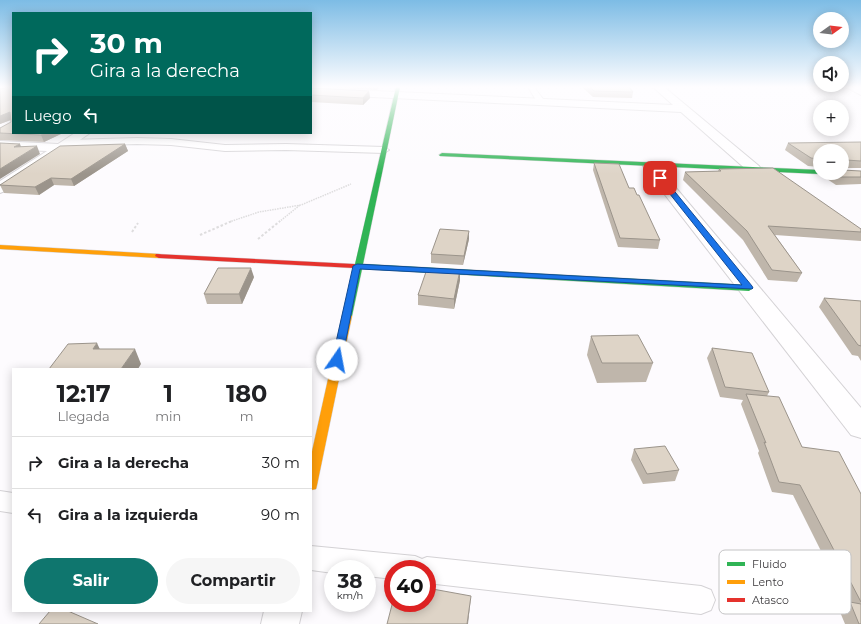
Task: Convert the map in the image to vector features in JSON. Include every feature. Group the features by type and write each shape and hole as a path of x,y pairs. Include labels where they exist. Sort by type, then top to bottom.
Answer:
{"street":[{"path":"312,480 357,266 391,116"},
{"path":"692,116 754,168"},
{"path":"0,188 83,134"},
{"path":"0,146 65,146"},
{"path":"442,155 650,166 754,168 813,172"},
{"path":"650,166 861,427"},
{"path":"0,247 749,288"},
{"path":"280,624 283,612"}],"lane":[{"path":"65,146 137,141 171,142 224,148 286,147 384,150"},
{"path":"0,501 12,503"},
{"path":"312,558 384,566"},
{"path":"436,571 701,600"}],"path":[{"path":"199,236 229,222 259,212 301,205 355,183 377,179"},
{"path":"245,260 246,251 263,234 280,223 301,205"},
{"path":"129,237 138,223"}],"building":[{"path":"10,116 12,116 12,134 0,133 0,128 11,122"},
{"path":"20,134 43,134 41,135"},
{"path":"861,142 861,161 849,160 849,144 813,144 813,158 788,143"},
{"path":"0,143 20,144 14,147 37,146 0,169"},
{"path":"125,144 71,179 51,178 35,187 0,185 60,146"},
{"path":"594,163 619,164 629,188 634,188 637,195 639,195 660,240 620,238"},
{"path":"773,168 861,229 861,232 768,226 802,273 772,270 747,231 685,172 721,171 719,169"},
{"path":"849,170 861,171 861,177 849,177"},
{"path":"440,229 469,231 464,256 431,254"},
{"path":"218,268 251,268 239,294 204,294"},
{"path":"427,269 460,270 454,299 418,295"},
{"path":"824,298 861,301 861,346 858,345"},
{"path":"638,335 653,363 602,363 591,336"},
{"path":"97,343 93,349 135,349 122,368 50,368 68,344"},
{"path":"712,348 752,353 769,392 725,387"},
{"path":"746,394 779,397 802,447 839,452 861,494 861,602 851,583 851,550 834,550 800,485 779,482 764,442 766,443"},
{"path":"665,446 679,470 647,474 634,449"},
{"path":"436,590 471,596 467,624 387,624 390,612 436,612"},
{"path":"851,602 861,604 861,624 859,624"},
{"path":"49,612 70,612 98,624 39,624"}],"traffic: fast":[{"path":"347,316 392,116"},
{"path":"442,155 813,172"},
{"path":"354,266 749,288"}],"traffic: slow":[{"path":"0,247 159,256"},
{"path":"312,480 347,316"}],"traffic: jam":[{"path":"159,256 354,266"}],"route":[{"path":"337,360 357,266 749,288 660,178"}]}
